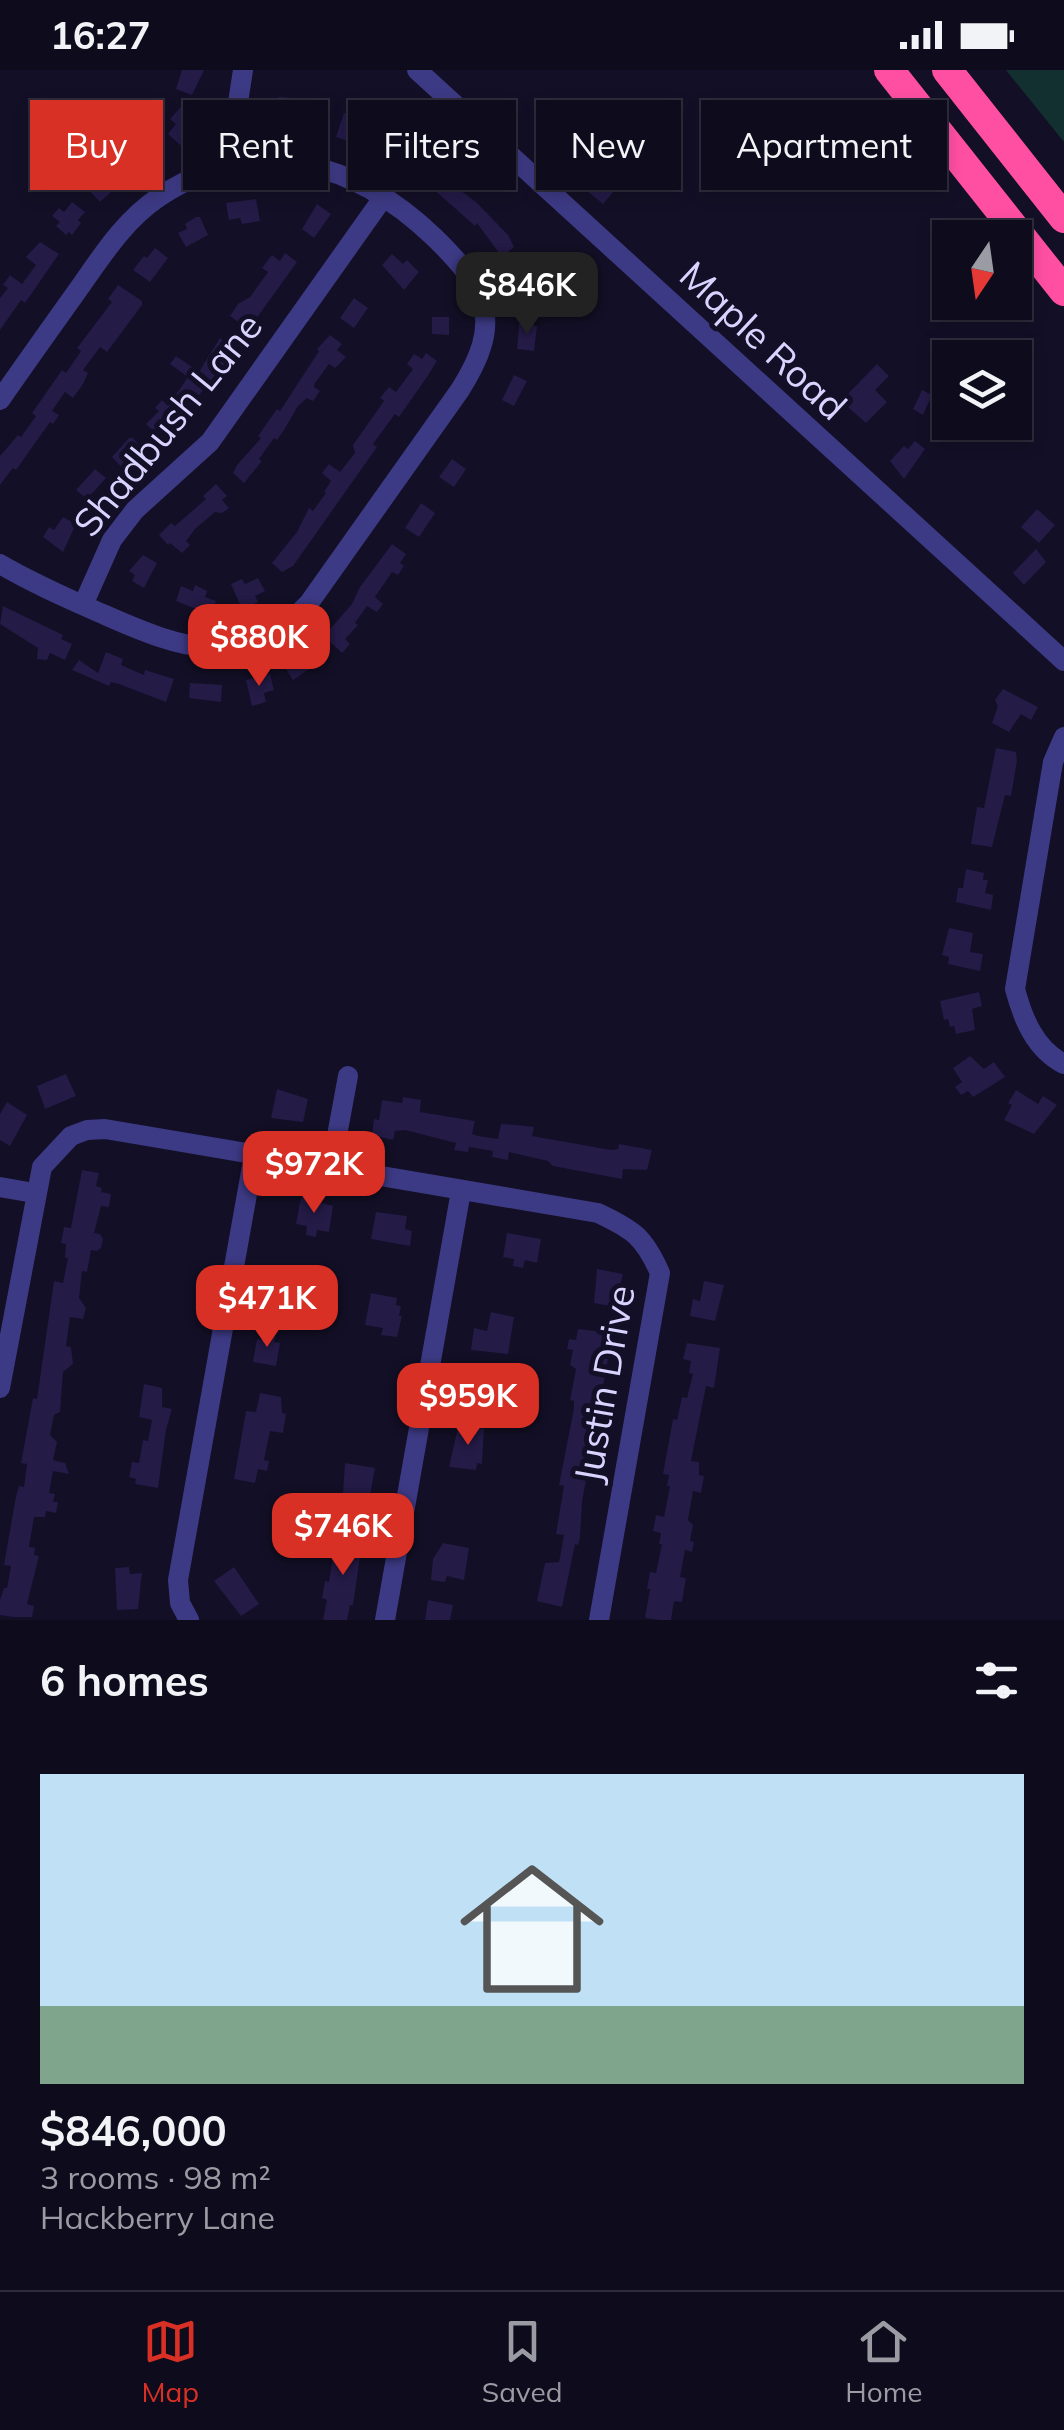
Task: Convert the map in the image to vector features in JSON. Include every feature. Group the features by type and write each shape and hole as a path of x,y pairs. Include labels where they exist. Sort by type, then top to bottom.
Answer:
{"highway":[{"path":"889,70 1064,291"},
{"path":"947,70 1064,218"}],"street":[{"path":"239,100 243,70"},
{"name":"Maple Road","path":"417,70 1063,657"},
{"path":"0,564 82,605 184,646 217,650 257,642 290,624 310,602 460,390 483,344 483,303 466,269 385,195 328,170"},
{"path":"0,400 109,246 138,213 183,184"},
{"name":"Shadbush Lane","path":"82,605 112,540 135,510 210,442 385,195"},
{"path":"1064,737 1053,762 1015,989 1025,1024 1053,1058 1064,1064"},
{"path":"331,1168 348,1076"},
{"name":"Justin Drive","path":"0,1388 34,1193 42,1167 71,1136 87,1130 104,1129 598,1213 630,1228 648,1245 660,1273 599,1620"},
{"path":"189,1620 180,1603 178,1580 254,1154"},
{"path":"0,1187 34,1193"},
{"path":"385,1620 461,1191"}],"green space":[{"path":"1006,70 1064,70 1064,142"}],"building":[{"path":"182,70 204,70 192,95 176,89"},
{"path":"183,109 180,145 168,134 176,124 170,119"},
{"path":"344,113 348,114 348,141 336,137"},
{"path":"89,190 113,190 100,202"},
{"path":"434,190 460,190 508,235 514,247 502,257 477,223 475,226"},
{"path":"586,190 615,190 603,204"},
{"path":"256,199 260,221 242,224 240,218 229,220 226,203"},
{"path":"72,202 85,212 72,235 66,235 52,216 59,208 64,212"},
{"path":"317,204 331,214 314,238 302,229"},
{"path":"200,217 208,235 186,247 178,233"},
{"path":"40,242 59,254 25,303 21,300 0,330 0,298 8,288 3,285 10,275 22,284 36,265 26,257"},
{"path":"155,248 168,258 150,282 133,270"},
{"path":"285,253 297,262 256,319 251,318 245,327 230,316 268,272 262,268 272,255 280,261"},
{"path":"392,254 403,264 407,260 419,272 404,290 382,265"},
{"path":"528,272 536,299 523,303 511,277"},
{"path":"118,285 142,301 142,305 107,352 100,347 83,370 88,373 73,398 65,392 52,411 59,415 53,424 50,422 16,470 13,468 0,485 0,456 18,435 21,437 36,416 32,413 62,370 66,373 81,351 77,348 112,302 108,299"},
{"path":"354,298 368,308 354,328 340,318"},
{"path":"432,317 449,317 449,335 432,334"},
{"path":"519,324 537,326 534,351 517,349"},
{"path":"228,335 241,344 181,417 186,424 180,431 175,427 170,432 166,428 158,436 146,424 159,411 155,408 162,400 168,406 188,377 170,364 176,356 199,372 220,338 224,341"},
{"path":"330,335 342,344 337,350 346,357 335,368 329,364 315,383 320,391 313,401 307,398 298,406 244,483 233,473 237,465 261,438 258,436 277,409 280,411 317,349"},
{"path":"426,353 437,361 427,377 399,417 395,414 373,444 377,447 293,566 282,572 272,563 297,532 309,508 313,511 326,493 331,481 322,473 329,464 340,472 355,453 353,445 384,401 380,398 389,387 396,392 413,369 407,364 414,354 422,359"},
{"path":"877,364 889,376 875,390 887,402 866,423 841,401"},
{"path":"514,375 527,381 514,406 502,400"},
{"path":"922,390 932,395 923,415 913,409"},
{"path":"129,438 141,448 124,470 112,457"},
{"path":"915,441 925,449 904,479 890,461"},
{"path":"452,459 466,469 454,487 439,477"},
{"path":"95,469 106,478 87,499 76,490"},
{"path":"216,484 227,496 222,500 229,508 215,512 195,529 186,541 190,545 182,553 168,545 159,535 206,499 203,496"},
{"path":"421,503 435,513 419,537 405,528"},
{"path":"1037,509 1055,525 1039,543 1021,527"},
{"path":"63,517 76,524 63,552 43,537"},
{"path":"392,544 406,554 400,563 404,566 398,575 392,572 375,597 383,604 377,612 367,606 355,623 358,625 345,639 350,644 342,653 324,636 352,604"},
{"path":"1036,549 1046,562 1024,585 1013,573"},
{"path":"143,555 157,563 144,588 132,581 135,575 129,571"},
{"path":"258,578 265,591 255,596 258,602 242,609 231,584 242,579 245,584"},
{"path":"195,585 207,591 205,597 216,601 211,615 176,601 181,586 193,591"},
{"path":"3,606 63,635 61,639 72,644 65,660 50,653 47,660 37,659 38,648 0,624"},
{"path":"310,651 318,663 293,680 284,666"},
{"path":"106,652 123,659 121,665 144,675 145,670 174,679 166,702 119,684 111,682 109,686 72,670 79,660 98,673"},
{"path":"270,674 274,690 264,693 266,702 252,706 246,680"},
{"path":"190,683 222,685 221,702 189,698"},
{"path":"1003,689 1038,707 1031,720 1021,714 1009,732 992,723 998,706 995,700"},
{"path":"996,748 1016,752 1011,796 1005,795 992,847 971,844 977,807 984,808"},
{"path":"966,869 984,873 983,880 988,880 985,893 993,895 991,910 956,902"},
{"path":"949,928 973,933 970,952 983,954 980,971 948,964 949,957 942,955"},
{"path":"979,992 982,1006 972,1009 975,1030 956,1034 948,1019 944,1020 940,1001"},
{"path":"970,1056 984,1069 994,1062 1005,1077 973,1097 968,1091 961,1095 955,1087 962,1082 953,1068"},
{"path":"66,1074 76,1096 45,1109 37,1086"},
{"path":"277,1089 308,1099 303,1122 271,1118"},
{"path":"1016,1090 1038,1104 1043,1096 1057,1105 1034,1134 1004,1120"},
{"path":"403,1097 421,1100 420,1112 475,1121 472,1134 478,1136 498,1139 501,1124 517,1125 534,1127 532,1136 611,1150 618,1149 619,1144 652,1150 647,1170 623,1169 622,1179 553,1166 548,1161 509,1152 508,1160 492,1157 493,1151 469,1147 468,1152 454,1150 456,1143 405,1130 395,1131 393,1140 372,1135 382,1100 402,1103"},
{"path":"7,1102 27,1115 10,1146 0,1140 0,1114"},
{"path":"82,1170 99,1173 96,1186 111,1194 109,1207 101,1206 94,1233 103,1239 101,1248 91,1250 87,1272 82,1271 79,1298 86,1308 83,1319 70,1317 66,1346 71,1347 73,1364 63,1372 60,1412 54,1415 50,1435 57,1442 53,1460 65,1463 69,1474 53,1471 49,1493 55,1494 53,1502 58,1502 56,1513 46,1511 45,1517 34,1517 29,1547 35,1548 34,1555 39,1556 27,1604 34,1606 32,1617 0,1615 0,1600 11,1566 4,1565 16,1496 19,1486 24,1487 27,1464 21,1463 33,1398 37,1399 54,1281 63,1283 68,1258 66,1244 61,1243 64,1227 71,1228"},
{"path":"301,1197 333,1206 329,1232 317,1230 316,1237 306,1235 307,1226 296,1224"},
{"path":"376,1212 407,1216 405,1229 412,1231 410,1246 371,1239"},
{"path":"507,1233 541,1239 537,1263 525,1260 523,1268 513,1266 514,1259 503,1257"},
{"path":"597,1269 623,1274 615,1307 594,1303"},
{"path":"704,1281 724,1285 715,1321 690,1316 693,1299 700,1301"},
{"path":"371,1293 397,1298 402,1316 397,1337 381,1335 383,1328 365,1325"},
{"path":"491,1312 514,1317 508,1354 471,1350 474,1328 487,1331"},
{"path":"578,1329 603,1332 601,1358 608,1359 582,1502 580,1538 575,1544 562,1607 537,1601 545,1563 559,1562 564,1535 556,1534 564,1486 559,1485 574,1408 574,1401 570,1400 576,1369 570,1365 573,1350 567,1349 569,1339 576,1340"},
{"path":"264,1330 276,1333 274,1342 280,1343 276,1366 253,1362 257,1339 262,1340"},
{"path":"687,1343 720,1348 714,1388 706,1386 691,1461 699,1462 699,1475 704,1476 701,1493 693,1491 688,1520 693,1525 690,1541 694,1542 692,1552 685,1550 680,1577 686,1578 682,1602 674,1601 671,1620 660,1620 645,1618 647,1589 650,1572 656,1573 662,1544 661,1533 653,1531 656,1515 664,1517 670,1486 669,1475 663,1474 673,1419 677,1420 682,1397 687,1398 693,1374 689,1373 691,1361 683,1359"},
{"path":"144,1384 162,1388 162,1407 172,1409 158,1488 135,1484 136,1479 129,1477 132,1462 139,1463 143,1440 148,1441 152,1420 139,1417"},
{"path":"260,1393 281,1397 282,1413 286,1414 283,1433 270,1431 264,1460 269,1461 267,1471 258,1469 255,1483 234,1479 246,1411 256,1412"},
{"path":"459,1423 484,1429 482,1464 477,1463 476,1470 449,1467"},
{"path":"345,1463 375,1468 367,1512 342,1508"},
{"path":"342,1532 363,1536 353,1605 347,1620 323,1620 325,1581 329,1582 335,1544 340,1545"},
{"path":"443,1543 469,1548 464,1580 447,1576 445,1582 431,1580 433,1559"},
{"path":"129,1567 130,1574 142,1573 138,1609 117,1610 115,1568"},
{"path":"234,1567 259,1604 241,1616 214,1581"},
{"path":"428,1600 453,1605 450,1620 425,1620"}]}
